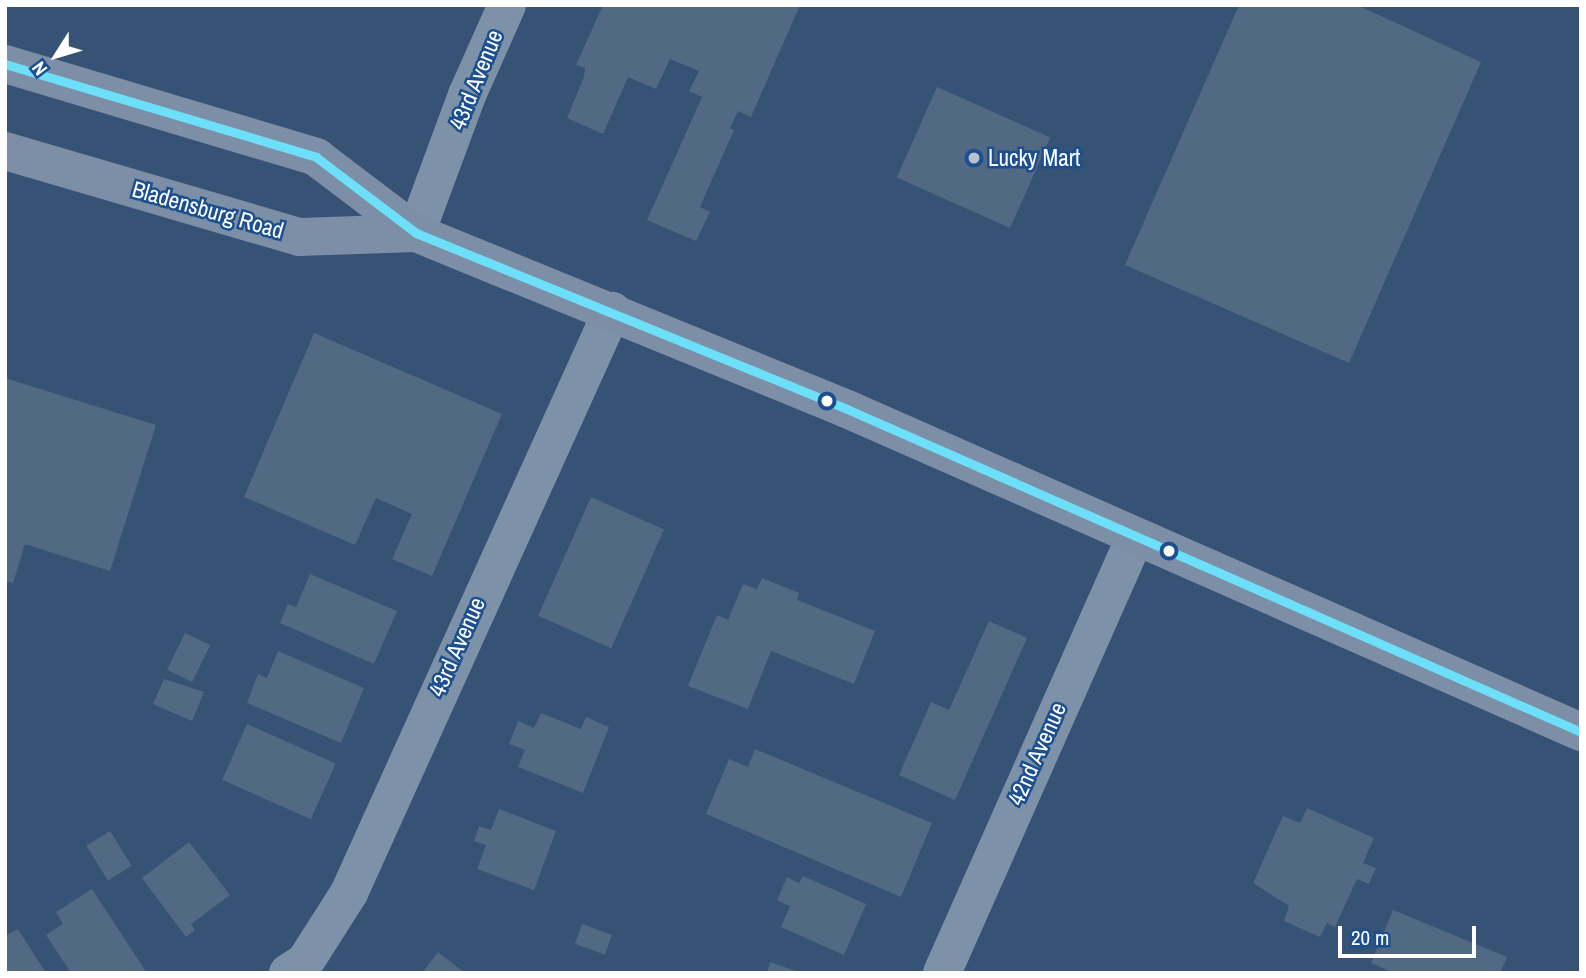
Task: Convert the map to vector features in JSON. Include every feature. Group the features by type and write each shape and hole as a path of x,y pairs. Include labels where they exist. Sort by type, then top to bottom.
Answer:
{"main road":[{"name":"Bladensburg Road","path":"5,64 316,157 416,233 612,311 1581,732"},
{"name":"Bladensburg Road","path":"5,152 299,237 416,233"}],"street":[{"name":"43rd Avenue","path":"416,233 467,95 507,5"},
{"name":"43rd Avenue","path":"288,973 305,962 349,893 612,311"},
{"name":"42nd Avenue","path":"942,973 1135,537"}],"building":[{"path":"603,5 800,5 751,117 738,111 730,128 734,130 700,207 710,212 696,241 647,220 702,97 689,91 699,71 670,59 656,89 628,77 603,134 567,118 584,77 585,68 576,65"},
{"path":"1239,5 1357,5 1481,62 1349,363 1125,265"},
{"name":"Lucky Mart","path":"937,87 1050,137 1010,228 897,177"},
{"path":"314,333 502,414 432,576 392,559 412,514 376,498 355,545 244,497"},
{"path":"5,378 156,425 110,571 25,544 13,583 5,581"},
{"path":"591,497 664,530 611,648 538,616"},
{"path":"310,574 397,611 374,664 280,623 288,604 296,607"},
{"path":"762,578 799,593 797,600 875,631 854,684 771,651 748,709 688,686 717,615 728,620 743,584 757,589"},
{"path":"989,621 1027,638 955,800 899,775 931,702 949,710"},
{"path":"185,633 210,645 192,682 167,670"},
{"path":"278,651 364,688 341,743 247,703 258,674 267,678"},
{"path":"164,679 204,692 192,721 153,704"},
{"path":"541,713 581,729 586,717 609,727 583,793 518,767 525,750 509,744 518,721 534,728"},
{"path":"247,724 336,763 311,819 222,780"},
{"path":"755,749 932,823 901,897 706,814 729,759 748,767"},
{"path":"1307,808 1374,838 1363,863 1376,868 1369,884 1357,879 1335,927 1327,923 1320,937 1284,921 1289,906 1253,883 1283,816 1300,823"},
{"path":"499,809 556,831 534,890 477,869 486,845 474,841 479,826 491,830"},
{"path":"110,831 132,866 108,881 86,846"},
{"path":"189,842 230,895 191,924 195,930 186,937 142,878"},
{"path":"803,876 866,904 844,955 781,927 790,906 777,900 787,877 799,883"},
{"path":"92,889 147,973 71,973 46,935 63,924 56,912"},
{"path":"1393,910 1507,957 1500,973 1394,973 1371,963"},
{"path":"582,924 612,935 605,955 575,944"},
{"path":"18,929 46,973 5,973 5,936"},
{"path":"438,952 465,973 422,973"},
{"path":"770,962 799,972 799,973 767,973"}],"transit line":[{"path":"5,64 316,157 416,233 847,409 1581,732"}],"place":[{"name":"Lucky Mart","path":"974,158"}]}
